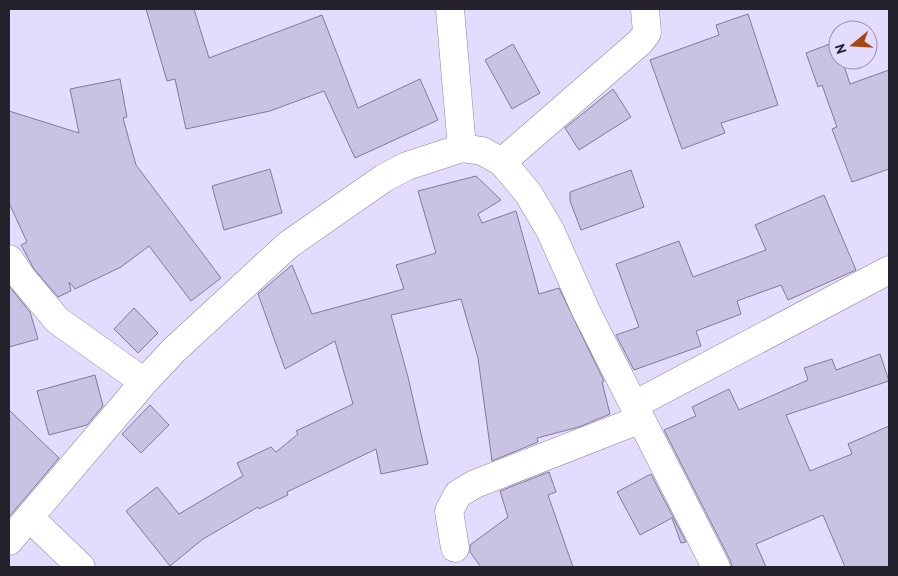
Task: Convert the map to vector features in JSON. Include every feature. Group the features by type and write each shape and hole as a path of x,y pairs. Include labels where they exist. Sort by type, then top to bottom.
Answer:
{"street":[{"path":"450,9 462,148"},
{"path":"502,162 640,42 648,33 644,9"},
{"path":"9,541 144,382 174,350 288,245 384,178 407,166 462,148 482,151 502,162 528,193 550,230 586,311 716,567"},
{"path":"9,260 57,320 144,382"},
{"path":"455,548 449,510 458,494 475,484 637,412 889,270"},
{"path":"30,518 81,567"}],"building":[{"path":"146,9 194,9 209,58 322,15 358,108 420,79 438,120 355,158 324,91 270,111 186,129 175,79 167,81"},
{"path":"748,14 778,105 721,123 725,133 682,149 650,60 719,35 716,25"},
{"path":"513,44 540,93 512,109 485,60"},
{"path":"828,45 828,70 845,70 850,84 889,70 889,169 852,182 832,129 837,127 822,85 818,87 806,53"},
{"path":"120,79 127,117 123,118 136,165 221,278 191,301 149,246 121,267 75,289 69,282 71,291 58,297 34,269 21,245 27,242 9,203 9,111 79,133 70,89"},
{"path":"613,89 631,117 579,150 565,128"},
{"path":"270,169 282,213 224,230 212,186"},
{"path":"631,170 644,207 581,230 570,201 570,192"},
{"path":"476,176 501,200 478,214 482,223 516,211 539,294 559,288 604,381 602,382 610,414 579,427 537,438 538,442 492,461 478,358 461,299 391,315 408,377 428,464 381,474 376,449 287,492 288,495 259,509 258,507 203,539 170,566 126,511 157,487 179,514 243,476 237,463 271,447 276,452 298,434 296,431 353,404 335,341 285,369 258,294 292,265 312,314 404,289 396,265 436,253 418,191"},
{"path":"824,195 856,270 788,300 781,285 737,301 741,314 696,331 701,346 634,370 616,335 639,327 616,264 679,241 693,277 766,250 755,225"},
{"path":"9,286 30,312 38,339 9,347"},
{"path":"134,308 158,333 138,353 114,329"},
{"path":"880,354 889,381 786,415 810,471 852,454 848,444 889,426 889,567 845,567 823,515 756,544 766,567 732,567 664,430 696,416 692,407 729,389 739,410 808,380 804,368 832,359 836,370"},
{"path":"95,375 103,406 87,425 49,435 37,391"},
{"path":"150,405 169,425 141,453 122,434"},
{"path":"9,410 59,458 9,517"},
{"path":"549,472 556,492 548,495 573,567 481,567 470,552 470,545 508,517 500,491"},
{"path":"651,474 686,542 681,543 672,518 640,535 617,492"}]}
